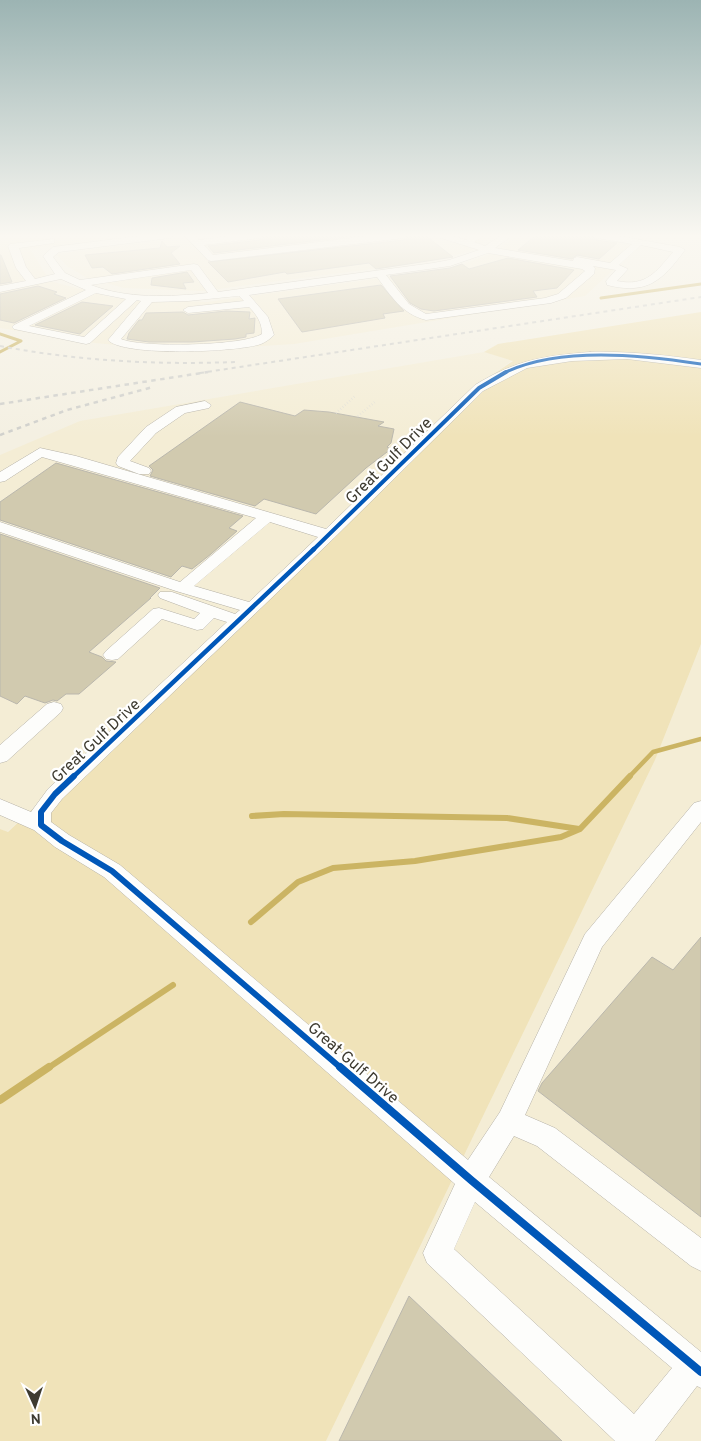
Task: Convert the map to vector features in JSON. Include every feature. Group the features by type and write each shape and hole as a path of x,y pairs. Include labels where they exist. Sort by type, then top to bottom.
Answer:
{"street":[{"path":"69,302 18,327 86,341 129,302"},
{"name":"Great Gulf Drive","path":"697,1369 471,1180 112,871 41,825 41,812 55,794 333,532 479,388 498,376 525,364 568,357 597,355 653,356 701,364"},
{"path":"0,478 40,452 71,459 267,517 333,532"},
{"path":"182,588 267,517"},
{"path":"0,527 182,588 246,615"},
{"path":"0,536 212,612 246,615"},
{"path":"112,656 159,613 197,625 212,612"},
{"path":"0,756 54,708"},
{"path":"637,1439 437,1253 471,1180 509,1121 593,941 701,808"},
{"path":"509,1121 546,1137 701,1256"}],"lane":[{"path":"139,309 216,308 251,304 266,323 268,335 260,340 232,346 130,347 116,343 114,340 139,309 145,302"},
{"path":"403,302 418,316 426,317 537,302"},
{"path":"206,405 181,410 151,430 128,453 123,463 333,532"},
{"path":"0,806 41,825"},
{"path":"637,1439 697,1369"}],"path":[{"path":"336,412 355,396"},
{"path":"358,416 376,401"}],"shaded area":[{"path":"0,302 547,302 294,344 178,351 95,343 0,328"},
{"path":"701,312 701,644 655,760 326,1441 0,1441 0,829 8,832 477,385 513,361 484,352 498,344"},
{"path":"484,352 513,360 477,385 7,832 0,829 0,455 80,421"},
{"path":"701,644 701,1441 326,1441 655,760"}],"building":[{"path":"0,302 57,302 14,323 0,320"},
{"path":"81,302 113,306 80,334 35,325"},
{"path":"280,302 396,302 404,311 383,314 385,318 302,332"},
{"path":"498,302 434,311 421,309 410,303"},
{"path":"226,311 250,312 249,319 255,318 254,333 235,339 192,342 149,342 127,339 129,333 146,313 183,312 188,315"},
{"path":"240,402 295,416 304,410 329,412 384,422 378,426 394,429 391,443 387,447 391,449 366,468 316,514 264,499 255,506 150,476 153,470 149,466"},
{"path":"56,463 243,516 229,528 237,531 211,554 192,569 182,566 171,577 0,520 0,502"},
{"path":"0,534 160,588 89,652 102,657 106,661 116,662 79,694 66,694 57,701 53,700 45,703 25,696 17,704 0,696"},
{"path":"701,937 701,1217 538,1091 542,1083 652,957 673,970"},
{"path":"409,1296 562,1441 339,1441"}],"waterway":[{"path":"0,334 21,341 0,352"},
{"path":"629,777 653,752 701,739"},
{"path":"251,922 298,882 333,868 415,861 561,837 580,829 630,776"},
{"path":"252,816 284,814 507,818 579,829"},
{"path":"48,1068 173,985"},
{"path":"0,1100 49,1067"}],"railway":[{"path":"200,373 666,302"},
{"path":"0,346 117,361 235,362"},
{"path":"0,404 208,372"},
{"path":"0,435 67,410 153,387"}],"cycle path":[{"path":"701,364 609,355 572,357 523,365 500,375 479,388 329,535 55,794 41,812 41,825 62,841 112,871 471,1180 701,1372"}]}
